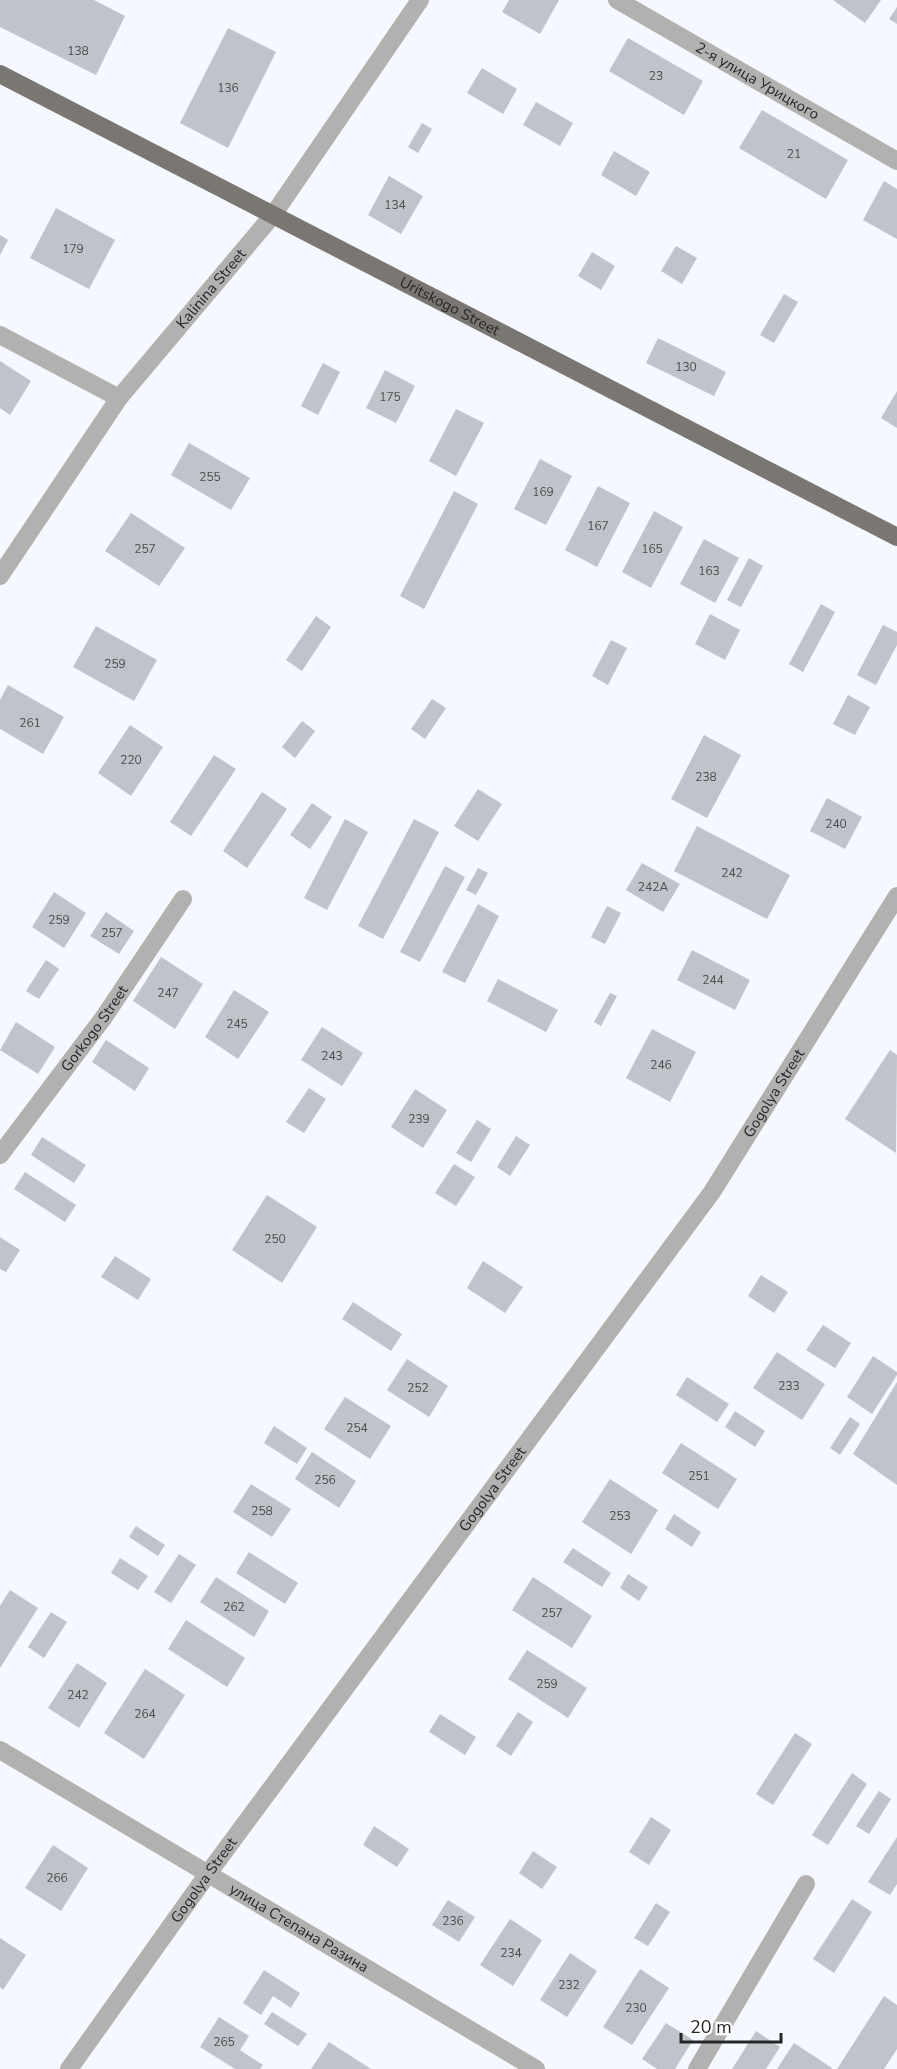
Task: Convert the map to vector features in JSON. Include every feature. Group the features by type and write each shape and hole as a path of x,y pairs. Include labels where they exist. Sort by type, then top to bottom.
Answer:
{"main road":[{"name":"Uritskogo Street","path":"0,74 897,537"}],"street":[{"name":"Kalinina Street","path":"0,576 119,398 273,215 420,0"},
{"name":"2-я улица Урицкого","path":"617,0 897,161"},
{"path":"0,335 119,398"},
{"name":"Gogolya Street","path":"69,2069 207,1875 712,1192 897,896"},
{"name":"Gorkogo Street","path":"0,1155 104,1017 183,898"},
{"name":"улица Степана Разина","path":"0,1750 536,2069"},
{"path":"697,2069 806,1884"}],"building":[{"path":"0,0 94,0 125,16 96,75 0,27"},
{"path":"509,0 559,0 540,34 502,12"},
{"path":"833,0 881,0 865,23"},
{"path":"897,7 897,24 889,19"},
{"path":"228,28 276,52 228,148 180,123"},
{"path":"628,38 703,81 684,115 609,71"},
{"path":"482,68 517,89 503,114 467,93"},
{"path":"536,102 573,123 560,146 523,125"},
{"path":"762,110 848,160 826,199 739,148"},
{"path":"422,123 432,129 418,153 408,147"},
{"path":"614,151 650,172 636,196 601,175"},
{"path":"389,176 423,196 401,234 368,215"},
{"path":"884,181 897,189 897,239 863,220"},
{"path":"56,208 115,240 89,289 30,258"},
{"path":"0,235 8,240 0,255"},
{"path":"676,246 697,258 682,284 661,271"},
{"path":"592,252 615,266 601,290 578,276"},
{"path":"784,294 798,302 774,343 760,335"},
{"path":"658,338 726,372 714,396 646,363"},
{"path":"0,361 31,381 10,415 0,408"},
{"path":"323,363 340,372 318,415 301,406"},
{"path":"385,370 415,386 396,423 366,408"},
{"path":"897,391 897,428 881,418"},
{"path":"456,409 484,423 456,476 429,461"},
{"path":"189,443 250,478 231,510 171,475"},
{"path":"540,459 572,476 546,525 514,509"},
{"path":"598,486 630,503 597,567 565,550"},
{"path":"454,491 478,504 424,609 400,596"},
{"path":"654,511 683,527 651,588 622,572"},
{"path":"131,513 185,548 159,586 105,551"},
{"path":"704,539 739,558 715,603 680,584"},
{"path":"749,558 763,566 741,607 727,600"},
{"path":"821,604 835,612 803,672 789,664"},
{"path":"710,614 740,630 725,660 695,644"},
{"path":"316,616 331,627 302,671 286,660"},
{"path":"883,625 897,632 897,645 876,685 857,675"},
{"path":"96,626 157,660 134,701 73,667"},
{"path":"611,640 627,648 608,685 592,676"},
{"path":"8,685 64,717 43,754 0,729 0,700"},
{"path":"848,695 870,707 855,735 833,724"},
{"path":"432,699 446,708 425,739 411,729"},
{"path":"302,721 315,731 295,758 282,747"},
{"path":"130,725 163,747 131,796 98,773"},
{"path":"704,735 741,755 707,818 671,799"},
{"path":"214,755 236,769 191,836 170,822"},
{"path":"478,789 502,804 478,841 454,826"},
{"path":"262,792 287,809 247,868 223,851"},
{"path":"827,798 862,817 845,849 810,831"},
{"path":"312,803 332,817 310,849 290,835"},
{"path":"345,819 368,832 327,910 304,898"},
{"path":"414,819 439,832 383,939 358,926"},
{"path":"697,826 790,875 767,919 674,871"},
{"path":"642,863 680,884 663,912 626,890"},
{"path":"445,866 465,877 420,962 400,952"},
{"path":"478,868 488,873 476,895 466,890"},
{"path":"54,892 86,913 64,948 32,927"},
{"path":"478,904 499,916 465,983 442,972"},
{"path":"607,906 621,913 605,944 591,937"},
{"path":"106,912 134,931 119,954 90,936"},
{"path":"692,950 750,980 735,1010 677,980"},
{"path":"161,957 203,984 175,1029 133,1001"},
{"path":"46,960 59,969 39,999 26,991"},
{"path":"498,979 558,1010 546,1032 487,1001"},
{"path":"234,990 269,1012 238,1059 205,1037"},
{"path":"610,993 617,996 601,1026 594,1022"},
{"path":"16,1022 55,1047 38,1074 0,1050"},
{"path":"322,1027 363,1053 342,1086 301,1060"},
{"path":"652,1029 696,1052 670,1102 626,1078"},
{"path":"106,1040 149,1068 135,1091 92,1062"},
{"path":"890,1050 897,1055 896,1153 845,1119"},
{"path":"309,1088 326,1099 304,1133 286,1122"},
{"path":"415,1089 447,1110 423,1148 391,1127"},
{"path":"477,1120 491,1129 471,1162 456,1153"},
{"path":"516,1136 530,1145 510,1176 497,1167"},
{"path":"42,1137 86,1165 74,1183 31,1155"},
{"path":"454,1164 475,1177 456,1206 435,1193"},
{"path":"25,1172 76,1205 65,1222 14,1189"},
{"path":"267,1195 317,1227 282,1283 232,1250"},
{"path":"0,1237 20,1250 6,1272 0,1269"},
{"path":"115,1256 151,1279 138,1300 101,1277"},
{"path":"483,1261 523,1287 505,1313 467,1288"},
{"path":"761,1275 788,1292 774,1313 748,1296"},
{"path":"353,1302 402,1334 391,1351 342,1319"},
{"path":"823,1325 851,1343 835,1368 806,1350"},
{"path":"777,1352 825,1384 802,1420 753,1388"},
{"path":"873,1356 897,1372 897,1375 872,1414 847,1397"},
{"path":"407,1359 448,1386 429,1417 387,1390"},
{"path":"687,1377 729,1404 717,1422 676,1395"},
{"path":"897,1382 897,1485 853,1454"},
{"path":"345,1397 391,1426 370,1459 324,1429"},
{"path":"735,1411 765,1431 755,1447 725,1427"},
{"path":"850,1417 860,1424 840,1455 830,1448"},
{"path":"274,1426 307,1448 297,1464 264,1443"},
{"path":"681,1443 737,1479 718,1509 662,1473"},
{"path":"312,1452 356,1481 339,1508 295,1479"},
{"path":"610,1479 658,1510 631,1554 582,1522"},
{"path":"251,1484 291,1509 272,1537 233,1512"},
{"path":"674,1514 701,1532 692,1547 665,1529"},
{"path":"136,1526 165,1545 158,1556 129,1537"},
{"path":"573,1548 611,1573 602,1587 563,1562"},
{"path":"249,1552 298,1583 285,1604 236,1573"},
{"path":"179,1554 196,1565 171,1603 154,1592"},
{"path":"120,1558 148,1576 138,1590 111,1573"},
{"path":"628,1574 648,1587 639,1601 620,1588"},
{"path":"216,1577 269,1611 254,1637 200,1602"},
{"path":"533,1577 592,1616 572,1648 512,1610"},
{"path":"10,1590 38,1608 0,1668 0,1606"},
{"path":"51,1612 67,1622 44,1658 28,1647"},
{"path":"186,1620 245,1658 227,1687 168,1649"},
{"path":"527,1650 587,1688 568,1718 508,1679"},
{"path":"77,1663 107,1683 79,1728 48,1708"},
{"path":"145,1669 185,1695 144,1759 104,1733"},
{"path":"518,1712 533,1722 511,1756 496,1746"},
{"path":"440,1714 476,1737 465,1755 429,1732"},
{"path":"795,1733 812,1744 773,1805 756,1794"},
{"path":"852,1773 867,1784 828,1845 812,1835"},
{"path":"879,1791 891,1799 869,1834 856,1826"},
{"path":"651,1817 671,1830 649,1865 629,1852"},
{"path":"374,1826 409,1849 397,1867 363,1845"},
{"path":"897,1837 897,1884 890,1895 868,1882"},
{"path":"53,1845 88,1868 61,1911 25,1888"},
{"path":"533,1851 557,1867 542,1889 519,1873"},
{"path":"852,1899 872,1912 834,1973 813,1959"},
{"path":"448,1900 475,1917 459,1942 432,1925"},
{"path":"656,1903 670,1912 648,1946 634,1938"},
{"path":"510,1919 542,1940 513,1986 480,1965"},
{"path":"0,1938 26,1955 3,1990 0,1987"},
{"path":"570,1953 597,1971 567,2017 540,2000"},
{"path":"640,1969 669,1988 632,2045 603,2027"},
{"path":"264,1970 300,1993 291,2008 273,1996 261,2015 243,2003"},
{"path":"884,1996 897,2005 897,2049 884,2069 837,2069"},
{"path":"272,2012 307,2034 298,2046 264,2024"},
{"path":"219,2017 249,2036 240,2050 263,2065 260,2069 235,2069 200,2047"},
{"path":"666,2023 693,2040 675,2069 657,2069 642,2059"},
{"path":"756,2031 780,2047 766,2069 732,2069"},
{"path":"329,2042 371,2069 311,2069"},
{"path":"794,2043 832,2068 777,2069"}]}
